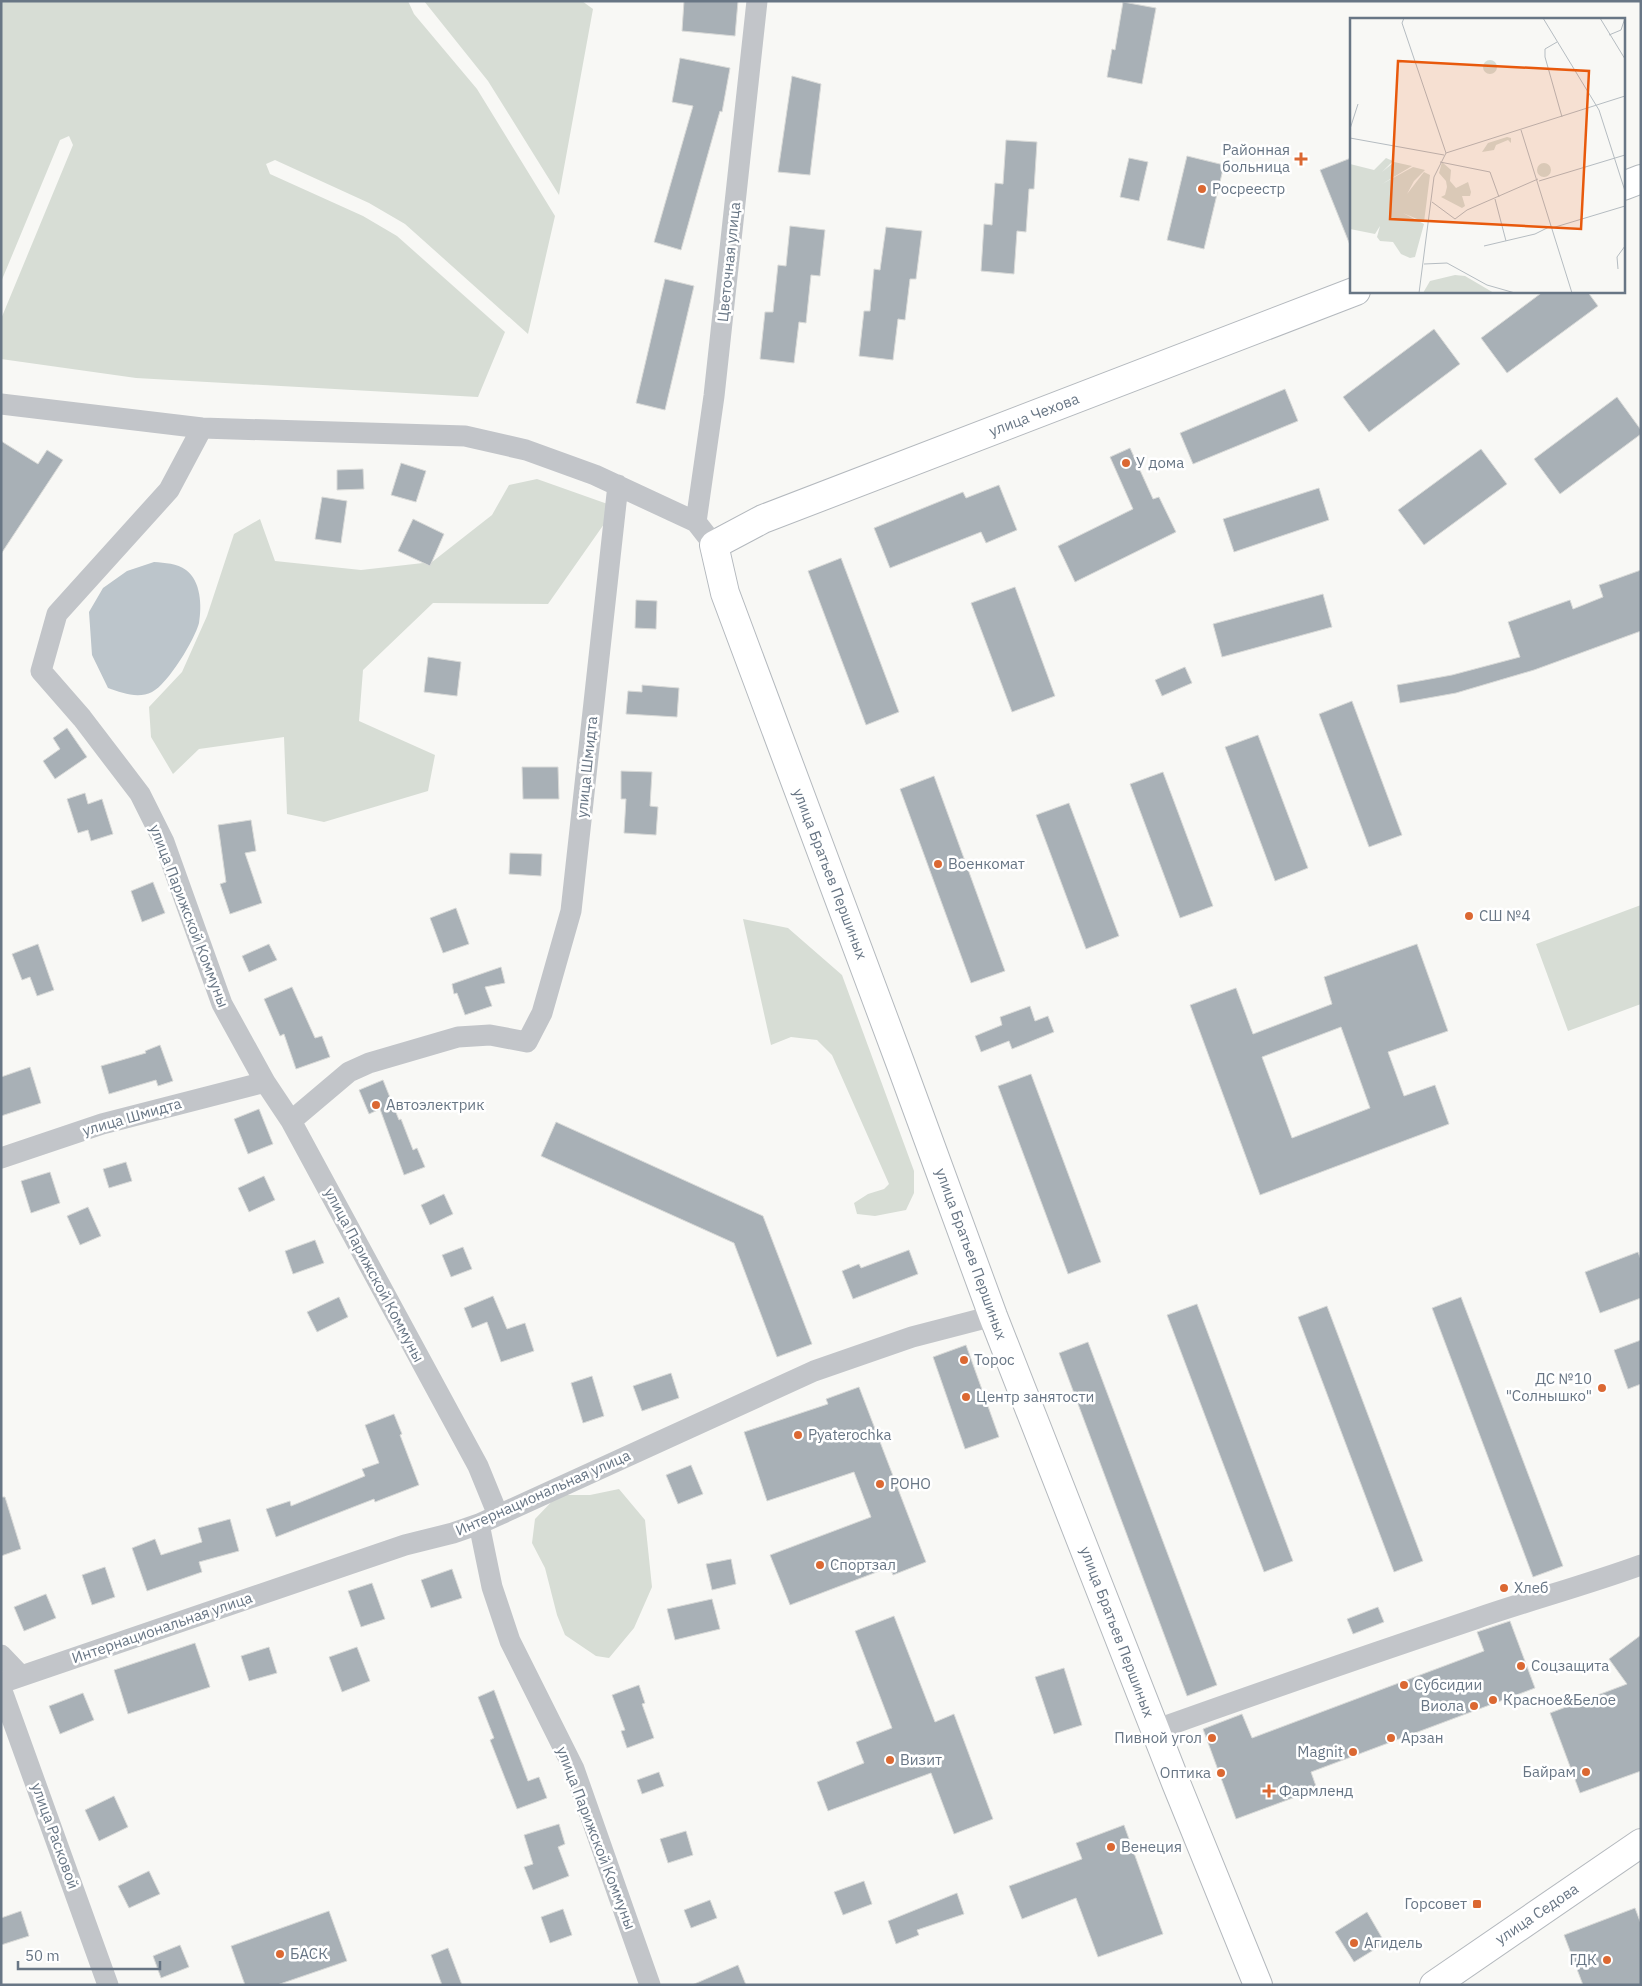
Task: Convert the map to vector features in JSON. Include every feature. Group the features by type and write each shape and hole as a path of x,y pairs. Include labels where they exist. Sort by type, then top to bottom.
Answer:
{"street":[{"name":"Цветочная улица","path":"696,522 714,396 757,1"},
{"path":"1624,186 1641,179"},
{"name":"улица Чехова","path":"714,544 763,519 1353,292"},
{"path":"1,404 202,428 465,436 526,450 595,475 696,522 714,544"},
{"name":"улица Парижской Коммуны","path":"202,428 169,490 57,614 41,671 82,718 140,794 164,842 222,1004 265,1082 291,1121 478,1466 488,1520 492,1587 510,1641 574,1769 650,1985"},
{"name":"улица Шмидта","path":"291,1121 350,1072 369,1062 458,1037 490,1035 527,1042 542,1013 571,912 618,485"},
{"name":"улица Братьев Першиных","path":"714,544 725,593 993,1316 1155,1730 1258,1985"},
{"name":"улица Шмидта","path":"1,1158 102,1124 265,1082"},
{"name":"Интернациональная улица","path":"1,1683 405,1545 453,1533 488,1520 814,1371 912,1337 993,1316"},
{"path":"1155,1730 1361,1657 1484,1616 1592,1583 1641,1564"},
{"path":"1,1654 21,1676"},
{"name":"улица Расковой","path":"1,1688 108,1985"},
{"name":"улица Седова","path":"1434,1985 1641,1843"}],"shaded area":[{"path":"1,1 408,1 414,14 477,89 555,216 528,334 405,224 369,203 275,160 266,164 270,174 363,216 397,236 505,332 478,397 136,378 1,359 1,319 73,145 69,136 60,140 1,282"},
{"path":"424,1 582,1 593,9 559,195 488,81"},
{"path":"537,479 616,507 548,604 433,603 363,670 359,721 435,755 428,791 324,822 287,814 284,737 199,749 173,774 151,737 149,707 182,672 207,616 234,534 260,519 275,561 361,570 432,562 492,515 509,485"},
{"path":"154,562 179,566 191,575 199,594 199,623 187,650 166,680 158,687 152,692 141,695 119,692 108,688 92,655 89,612 103,588 127,571"},
{"path":"1641,905 1641,1004 1568,1031 1536,944"},
{"path":"743,919 788,928 842,975 914,1171 914,1193 906,1210 875,1216 857,1214 854,1203 868,1194 884,1189 889,1184 832,1055 817,1040 791,1037 771,1045"},
{"path":"619,1489 645,1520 652,1587 634,1628 609,1658 596,1656 565,1635 557,1615 545,1568 532,1543 535,1519 558,1495 590,1495"}],"building":[{"path":"684,1 738,1 735,36 682,31"},
{"path":"1123,2 1156,8 1142,84 1107,77 1112,49 1115,50"},
{"path":"680,58 730,68 722,112 720,111 681,250 654,242 693,106 672,102"},
{"path":"792,76 821,84 810,175 778,172"},
{"path":"1006,140 1037,142 1034,189 1029,189 1026,232 1017,231 1014,274 981,271 984,224 992,225 995,183 1003,184"},
{"path":"1187,156 1224,165 1204,249 1167,240"},
{"path":"1129,158 1148,162 1139,201 1120,197"},
{"path":"1350,158 1350,245 1320,170"},
{"path":"790,226 825,230 820,276 811,275 806,323 799,322 794,363 760,359 765,312 773,312 778,265 786,266"},
{"path":"886,227 922,231 916,279 910,279 905,320 898,319 893,360 859,356 864,311 870,311 874,269 880,270"},
{"path":"665,279 694,286 665,410 636,403"},
{"path":"1543,292 1588,292 1598,306 1507,373 1481,338"},
{"path":"1434,329 1460,364 1369,432 1343,397"},
{"path":"1285,389 1298,421 1193,464 1180,433"},
{"path":"1617,397 1641,430 1641,434 1560,494 1534,459"},
{"path":"1,441 38,464 47,450 63,460 1,554"},
{"path":"1130,448 1153,499 1159,497 1176,532 1075,582 1058,546 1133,509 1110,457"},
{"path":"1481,449 1507,484 1424,545 1398,510"},
{"path":"401,463 426,471 416,502 391,495"},
{"path":"363,469 364,489 337,490 337,470"},
{"path":"999,485 1017,530 986,543 981,532 890,568 874,528 963,492 966,498"},
{"path":"1319,488 1329,520 1234,552 1223,519"},
{"path":"322,497 347,501 341,543 315,539"},
{"path":"413,519 444,534 430,566 398,551"},
{"path":"841,558 899,712 866,725 808,571"},
{"path":"1641,570 1641,631 1534,670 1456,693 1400,703 1397,685 1452,675 1520,657 1508,622 1570,600 1573,609 1603,597 1599,585"},
{"path":"1015,587 1055,696 1012,712 971,603"},
{"path":"1323,594 1332,627 1222,657 1213,624"},
{"path":"636,600 657,601 656,629 635,628"},
{"path":"428,657 461,662 457,696 424,692"},
{"path":"1185,667 1192,683 1162,696 1155,680"},
{"path":"642,685 679,688 677,717 626,714 628,691 642,692"},
{"path":"1352,701 1402,835 1369,847 1319,714"},
{"path":"67,728 87,757 55,779 43,761 60,749 53,738"},
{"path":"1258,735 1308,868 1275,881 1225,747"},
{"path":"522,767 558,767 559,799 523,799"},
{"path":"621,771 652,772 650,806 658,807 656,835 624,833 626,799 621,799"},
{"path":"1163,772 1213,906 1180,918 1130,784"},
{"path":"934,776 1005,971 971,983 900,789"},
{"path":"85,793 88,804 102,799 113,834 91,841 88,830 78,833 67,799"},
{"path":"1069,803 1119,936 1086,949 1036,815"},
{"path":"251,820 256,851 245,853 262,903 230,914 220,884 226,882 218,825"},
{"path":"510,853 542,854 541,876 509,874"},
{"path":"153,882 165,913 142,922 131,891"},
{"path":"456,908 469,944 443,953 430,918"},
{"path":"38,944 54,990 37,996 30,977 22,980 12,954"},
{"path":"269,944 277,960 249,972 242,956"},
{"path":"1417,944 1448,1031 1388,1052 1404,1096 1435,1085 1449,1124 1260,1195 1190,1005 1236,988 1253,1034 1332,1004 1324,977","holes":["1341,1027 1370,1108 1292,1138 1262,1057"]},
{"path":"501,967 505,983 485,987 492,1006 465,1015 457,993 454,994 452,984"},
{"path":"292,987 315,1038 322,1036 330,1057 296,1069 284,1034 280,1036 264,999"},
{"path":"1030,1006 1035,1021 1048,1016 1054,1032 1012,1049 1009,1041 981,1052 975,1036 1002,1025 1000,1017"},
{"path":"160,1045 173,1081 158,1086 156,1080 109,1094 101,1066 146,1053 145,1051"},
{"path":"30,1067 41,1103 1,1116 1,1077"},
{"path":"1031,1074 1101,1262 1068,1274 998,1086"},
{"path":"383,1080 413,1150 417,1148 425,1167 404,1175 380,1109 369,1114 359,1090"},
{"path":"259,1109 273,1144 248,1154 234,1119"},
{"path":"556,1122 763,1216 812,1344 777,1357 734,1243 541,1156"},
{"path":"126,1162 132,1181 109,1188 103,1169"},
{"path":"50,1172 60,1203 31,1213 21,1181"},
{"path":"264,1176 275,1200 249,1212 238,1188"},
{"path":"444,1194 453,1214 430,1225 421,1205"},
{"path":"88,1207 101,1236 80,1245 67,1216"},
{"path":"315,1240 324,1263 293,1274 285,1251"},
{"path":"463,1247 472,1269 451,1277 442,1255"},
{"path":"909,1250 918,1274 853,1299 842,1271 859,1264 861,1268"},
{"path":"1638,1252 1641,1260 1641,1298 1600,1313 1585,1272"},
{"path":"493,1296 507,1329 525,1323 534,1351 501,1362 487,1322 472,1328 464,1308"},
{"path":"339,1297 348,1317 317,1332 307,1312"},
{"path":"1461,1297 1563,1566 1533,1577 1432,1308"},
{"path":"1197,1304 1293,1561 1264,1572 1167,1315"},
{"path":"1327,1306 1423,1561 1394,1572 1298,1317"},
{"path":"1641,1340 1641,1384 1628,1389 1614,1350"},
{"path":"1088,1342 1217,1685 1187,1696 1059,1353"},
{"name":"Центр занятости","path":"966,1345 999,1437 965,1449 933,1357"},
{"path":"671,1373 679,1398 642,1411 633,1386"},
{"path":"592,1376 604,1416 583,1423 571,1383"},
{"path":"859,1387 926,1562 893,1575 890,1567 790,1605 770,1555 871,1517 854,1472 767,1501 744,1432 828,1404 826,1399"},
{"path":"394,1414 419,1485 375,1502 374,1499 276,1537 266,1509 290,1501 291,1506 365,1476 362,1469 379,1463 365,1425"},
{"path":"691,1465 703,1494 678,1504 666,1475"},
{"path":"1,1497 5,1497 21,1549 1,1556"},
{"path":"230,1519 239,1551 199,1562 202,1572 147,1591 132,1548 155,1539 161,1555 202,1542 198,1528"},
{"path":"731,1559 736,1584 712,1590 706,1564"},
{"path":"105,1567 115,1597 92,1605 82,1575"},
{"path":"452,1569 462,1598 431,1608 421,1580"},
{"path":"372,1583 385,1619 361,1627 348,1591"},
{"path":"46,1594 56,1618 24,1631 14,1607"},
{"path":"712,1599 720,1629 675,1640 667,1609"},
{"path":"1378,1607 1384,1622 1353,1634 1347,1619"},
{"path":"894,1616 935,1722 954,1714 993,1819 954,1834 931,1773 828,1811 817,1782 864,1763 856,1742 892,1728 855,1631"},
{"path":"1510,1621 1535,1688 1311,1772 1317,1789 1236,1819 1203,1729 1242,1714 1252,1738 1484,1651 1477,1632"},
{"path":"1641,1635 1641,1771 1580,1793 1550,1713 1627,1684 1609,1659"},
{"path":"195,1643 210,1687 128,1714 114,1670"},
{"path":"269,1647 277,1673 249,1681 241,1656"},
{"path":"357,1647 370,1681 342,1692 329,1657"},
{"path":"1064,1668 1082,1725 1054,1734 1035,1677"},
{"path":"639,1685 645,1703 642,1704 654,1738 627,1748 621,1731 625,1730 612,1695"},
{"path":"494,1690 528,1781 539,1777 547,1798 517,1809 490,1740 494,1738 478,1697"},
{"path":"83,1693 94,1720 60,1734 49,1706"},
{"path":"659,1772 664,1786 642,1794 637,1780"},
{"path":"114,1796 128,1827 99,1841 85,1810"},
{"path":"559,1824 565,1844 558,1847 569,1876 533,1890 524,1867 533,1864 524,1835"},
{"path":"1124,1825 1163,1934 1098,1957 1076,1898 1022,1919 1009,1886 1082,1859 1076,1843"},
{"path":"686,1831 693,1855 668,1863 660,1839"},
{"path":"149,1871 160,1894 129,1908 118,1886"},
{"path":"864,1881 872,1904 843,1915 834,1892"},
{"path":"957,1893 964,1914 917,1930 919,1935 896,1944 888,1921"},
{"path":"710,1900 717,1918 691,1928 684,1910"},
{"name":"ГДК","path":"1635,1908 1641,1924 1641,1985 1583,1985 1564,1935"},
{"path":"563,1909 572,1935 550,1943 541,1917"},
{"path":"21,1911 29,1936 1,1945 1,1918"},
{"path":"329,1911 347,1961 277,1985 245,1985 231,1946"},
{"path":"1367,1912 1385,1943 1354,1962 1335,1932"},
{"path":"180,1945 189,1967 161,1978 153,1956"},
{"path":"448,1948 462,1985 442,1985 431,1955"},
{"path":"738,1965 746,1985 692,1985"}],"place":[{"name":"Районная больница","path":"1301,159"},
{"name":"Росреестр","path":"1202,189"},
{"name":"У дома","path":"1126,463"},
{"name":"Военкомат","path":"938,864"},
{"name":"СШ №4","path":"1469,916"},
{"name":"Автоэлектрик","path":"376,1105"},
{"name":"Торос","path":"964,1360"},
{"name":"ДС №10 \"Солнышко\"","path":"1602,1388"},
{"name":"Центр занятости","path":"966,1397"},
{"name":"Pyaterochka","path":"798,1435"},
{"name":"РОНО","path":"880,1484"},
{"name":"Спортзал","path":"820,1565"},
{"name":"Хлеб","path":"1504,1588"},
{"name":"Соцзащита","path":"1521,1666"},
{"name":"Субсидии","path":"1404,1685"},
{"name":"Красное&Белое","path":"1493,1700"},
{"name":"Виола","path":"1474,1706"},
{"name":"Пивной угол","path":"1212,1738"},
{"name":"Арзан","path":"1391,1738"},
{"name":"Magnit","path":"1353,1752"},
{"name":"Визит","path":"890,1760"},
{"name":"Байрам","path":"1586,1772"},
{"name":"Оптика","path":"1221,1773"},
{"name":"Фармленд","path":"1269,1791"},
{"name":"Венеция","path":"1111,1847"},
{"name":"Горсовет","path":"1477,1904"},
{"name":"Агидель","path":"1354,1943"},
{"name":"БАСК","path":"280,1954"},
{"name":"ГДК","path":"1607,1960"}]}
